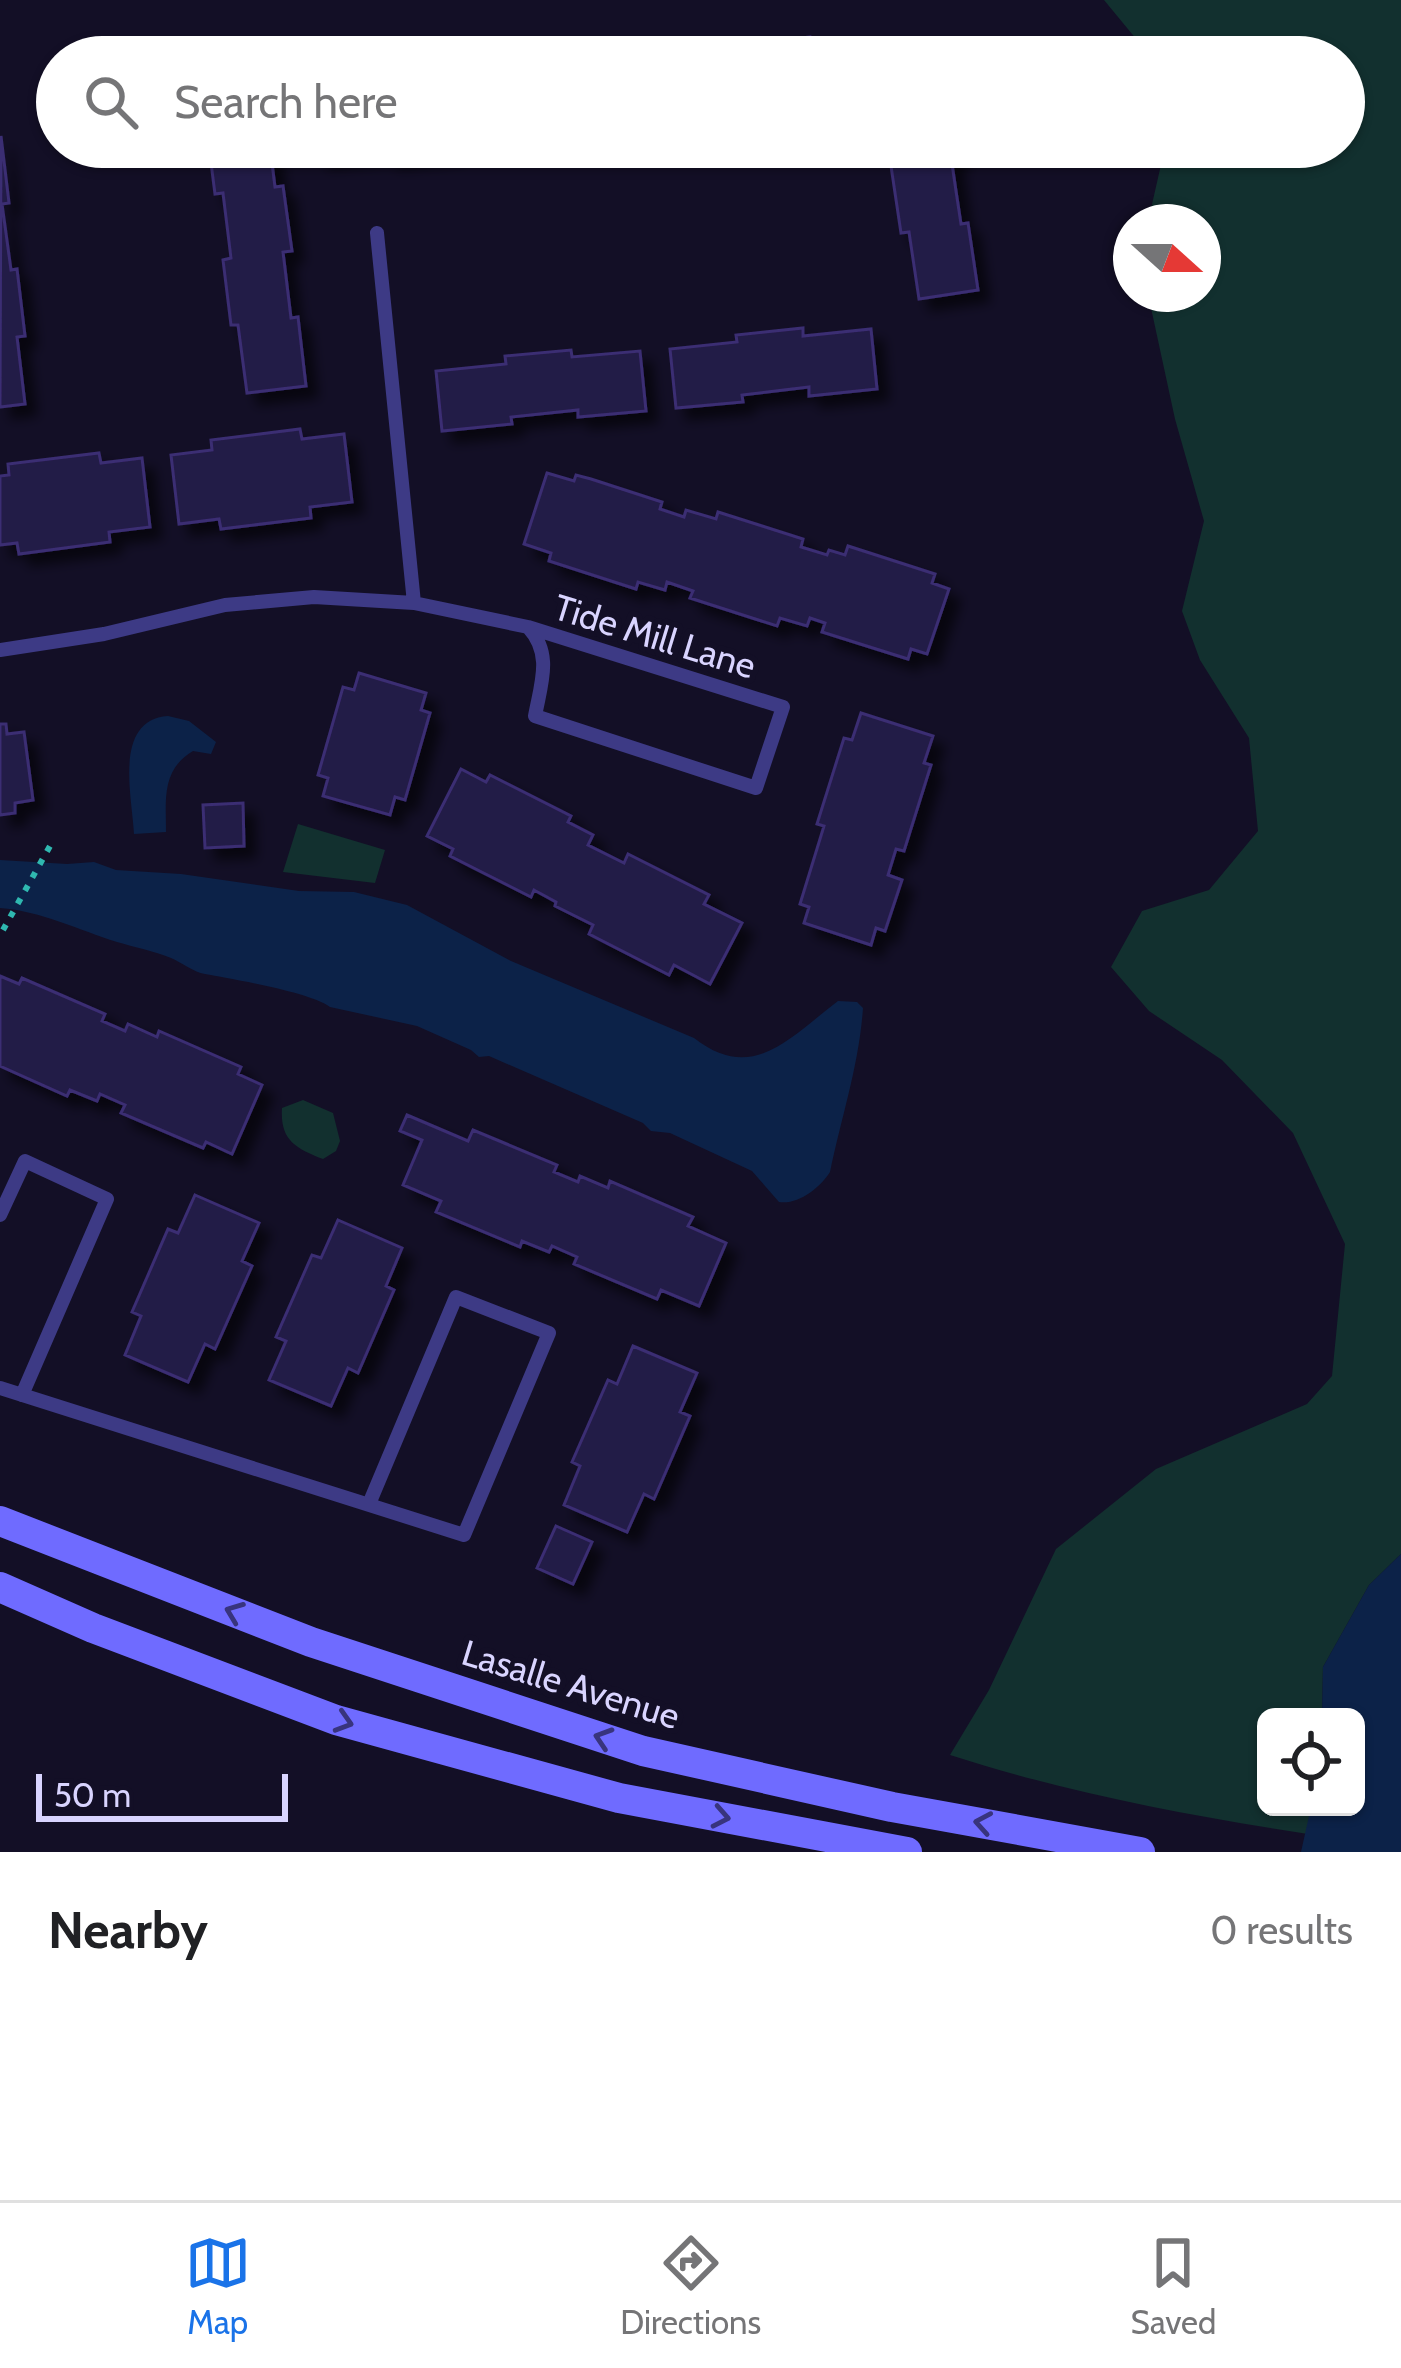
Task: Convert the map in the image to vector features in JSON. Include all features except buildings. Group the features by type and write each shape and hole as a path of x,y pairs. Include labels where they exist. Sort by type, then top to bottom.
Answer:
{"main road":[{"name":"Lasalle Avenue","path":"0,1521 311,1642 643,1750 892,1807 1140,1852"},
{"path":"0,1588 336,1720 619,1798 907,1852"}],"lane":[{"path":"376,233 414,603"},
{"name":"Tide Mill Lane","path":"0,650 104,634 225,604 314,597 414,603 528,627 783,706 756,788 536,716 545,658 541,641 528,627"},
{"path":"0,1215 25,1161 107,1198 22,1395"},
{"path":"0,1388 464,1535 549,1334 456,1297 369,1504"}],"path":[{"path":"3,930 50,846"}],"green space":[{"path":"1104,0 1401,0 1401,1554 1369,1585 1323,1667 1322,1708 1257,1708 1257,1816 1310,1816 1308,1834 1128,1802 950,1755 989,1690 1056,1549 1156,1469 1307,1404 1332,1376 1345,1244 1293,1133 1222,1060 1149,1011 1111,967 1142,911 1209,890 1258,831 1249,738 1200,660 1182,611 1204,521 1152,312 1221,312 1221,204 1152,204 1160,168 1365,168 1365,36 1134,36"},
{"path":"298,824 385,850 375,883 283,872"},
{"path":"303,1100 333,1113 340,1141 336,1151 323,1159 297,1146 284,1128 282,1108"}],"water":[{"path":"168,716 189,721 216,742 211,754 193,751 175,767 168,787 166,832 134,834 129,781 133,745 151,721"},
{"path":"0,860 94,862 116,870 299,891 354,892 407,905 511,961 734,1057 770,1051 838,1001 857,1002 863,1008 858,1050 830,1172 808,1194 779,1202 752,1171 670,1133 651,1131 643,1123 489,1056 479,1057 417,1026 201,973 158,953 45,917 0,908"},
{"path":"1401,1554 1401,1852 1301,1852 1309,1816 1365,1816 1365,1708 1322,1708 1323,1667 1369,1585"}]}
